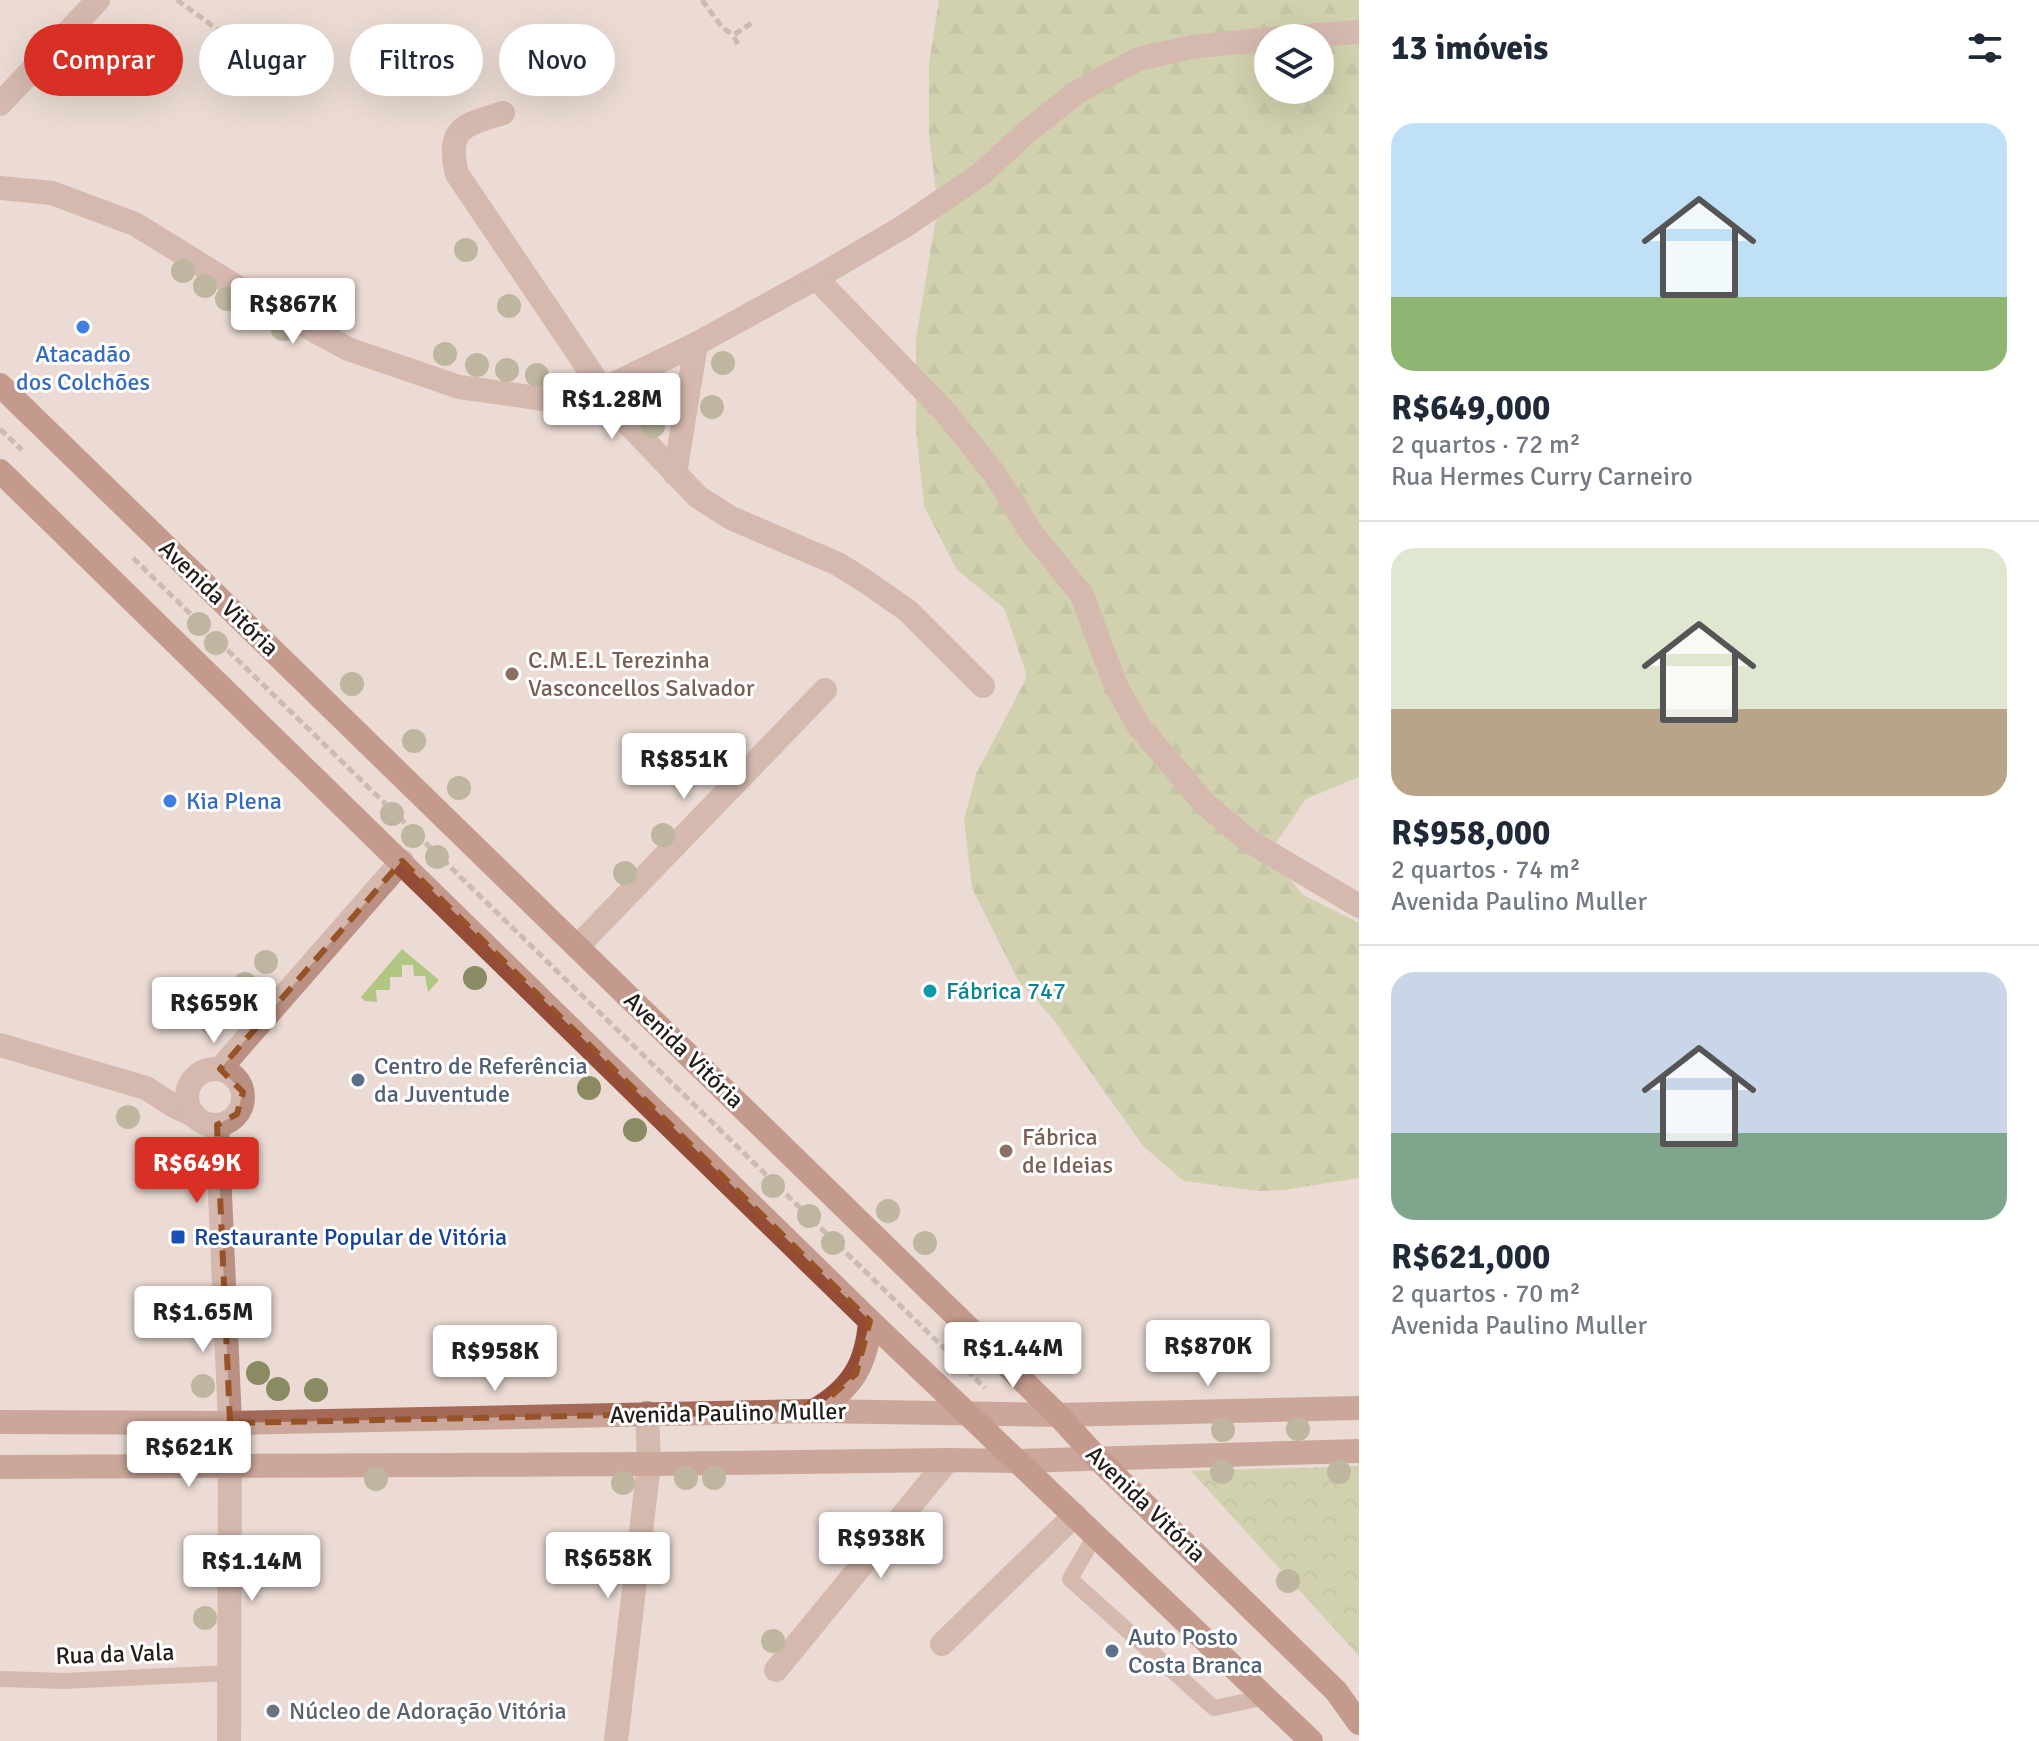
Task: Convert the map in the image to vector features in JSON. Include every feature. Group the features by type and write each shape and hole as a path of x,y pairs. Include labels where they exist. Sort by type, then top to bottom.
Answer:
{"main road":[{"name":"Avenida Vitória","path":"0,385 1058,1415 1099,1460 1328,1683 1356,1715"},
{"path":"0,471 870,1321 1311,1741"},
{"path":"814,1411 830,1402 856,1374 866,1353 870,1321"},
{"name":"Avenida Paulino Muller","path":"0,1422 230,1423 814,1411 1058,1415 1359,1408"},
{"name":"Avenida Paulino Muller","path":"0,1467 1019,1461 1359,1451"}],"street":[{"path":"0,104 98,0"},
{"path":"1334,34 1359,32"},
{"path":"0,188 52,193 135,224 253,297 348,349 459,387 544,399 603,389 696,344 816,278 916,218 981,174 1030,129 1079,91 1138,59 1192,47 1254,40"},
{"path":"503,113 473,123 458,132 451,150 457,174 619,414 698,497 731,518 838,564 865,581 908,611 983,686"},
{"path":"816,278 946,413 994,473 1031,532 1082,595 1115,684 1138,725 1205,804 1249,841 1359,906"},
{"path":"675,474 696,344"},
{"path":"577,947 825,690"},
{"path":"220,1069 402,861"},
{"path":"0,1045 146,1088 206,1121 228,1122 237,1114 243,1092 239,1081 231,1073 208,1069 190,1084 187,1095 189,1107 206,1121 230,1423 229,1741"},
{"path":"146,1088 196,1077"},
{"path":"616,1741 649,1464 647,1413"},
{"path":"776,1670 948,1460"},
{"path":"942,1644 1075,1515"}],"lane":[{"path":"1096,1534 1070,1579 1214,1708 1267,1697"},
{"name":"Rua da Vala","path":"3,1679 64,1681 229,1673"}],"path":[{"path":"177,0 210,24"},
{"path":"702,0 738,44"},
{"path":"733,35 755,21"},
{"path":"0,429 23,451"},
{"path":"125,550 1012,1414"}],"highlighted area":[{"path":"402,861 870,1321 856,1374 814,1411 230,1423 217,1125 237,1114 243,1092 220,1069"}],"green space":[{"path":"939,0 1359,0 1359,777 1306,799 1272,849 1271,856 1303,895 1359,923 1359,1178 1259,1191 1184,1181 1143,1146 1053,1019 1018,980 972,888 964,820 976,774 1025,681 1026,673 1004,608 957,570 924,506 916,431 916,339 938,205 929,137 929,63"},
{"path":"402,949 439,980 428,992 425,976 414,976 413,965 402,965 402,977 390,977 390,990 376,990 377,1002 365,1001 361,997"},
{"path":"1359,1466 1359,1656 1191,1471"}],"place":[{"name":"Atacadão dos Colchões","path":"83,327"},
{"name":"C.M.E.L Terezinha Vasconcellos Salvador","path":"512,674"},
{"name":"Kia Plena","path":"170,801"},
{"name":"Fábrica 747","path":"930,991"},
{"name":"Centro de Referência da Juventude","path":"358,1080"},
{"name":"Fábrica de Ideias","path":"1006,1151"},
{"name":"Restaurante Popular de Vitória","path":"178,1237"},
{"name":"Auto Posto Costa Branca","path":"1112,1651"},
{"name":"Núcleo de Adoração Vitória","path":"273,1711"}]}
